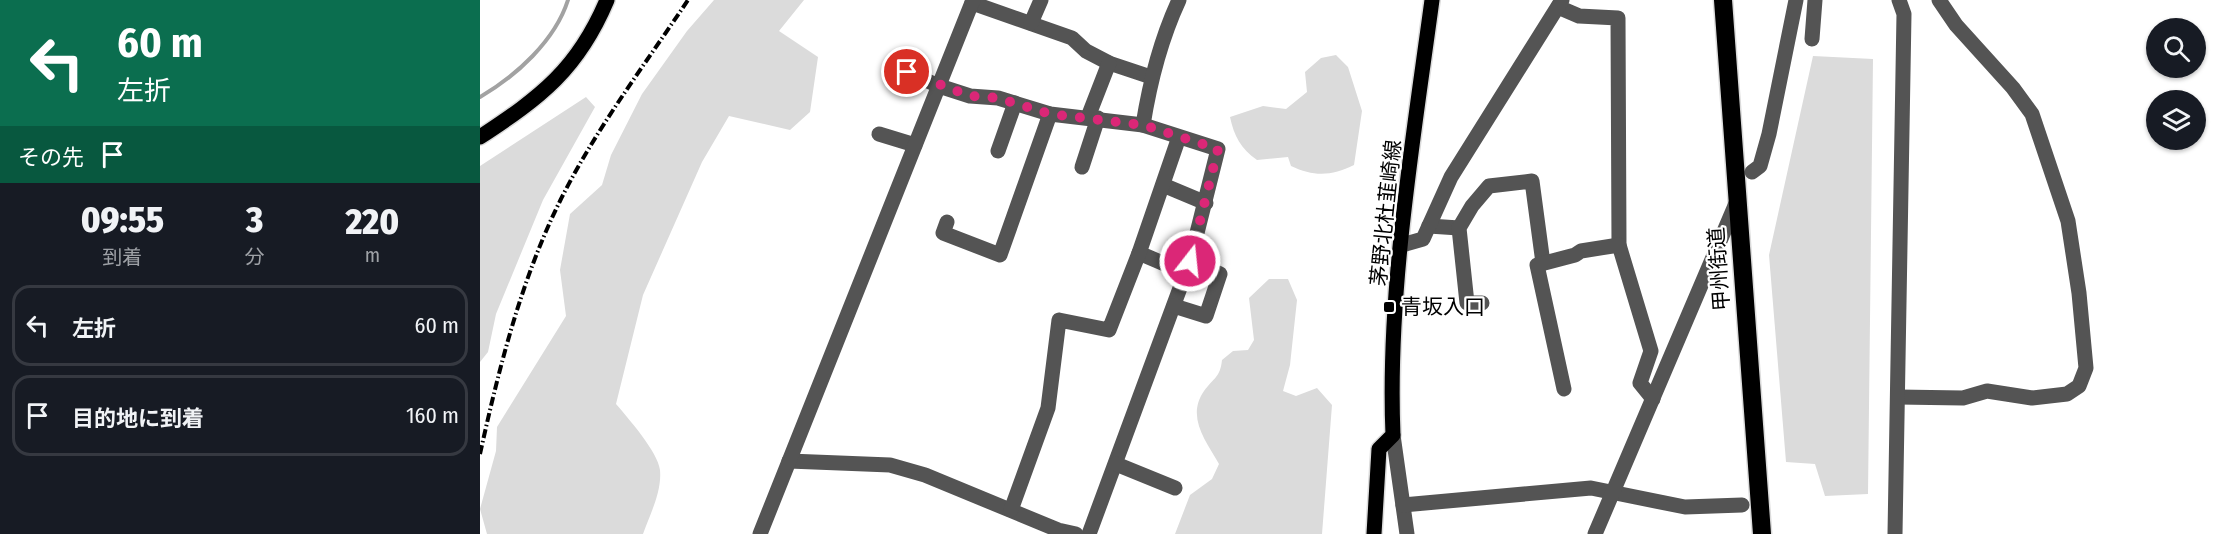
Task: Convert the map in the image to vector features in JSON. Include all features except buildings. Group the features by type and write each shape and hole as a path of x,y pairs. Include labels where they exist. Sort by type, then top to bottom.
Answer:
{"highway":[{"name":"甲州街道","path":"1723,0 1762,534"}],"main road":[{"path":"480,137 521,111 577,58 594,30 607,0"},
{"name":"茅野北杜韮崎線","path":"1393,435 1391,389 1402,245 1432,0"},
{"path":"1374,534 1379,449 1393,435"}],"street":[{"path":"1031,23 1041,0"},
{"path":"1143,125 1151,77 1164,33 1179,0"},
{"path":"1752,172 1760,166 1769,134 1796,0"},
{"path":"1812,39 1815,0"},
{"path":"1895,534 1904,14 1899,0"},
{"path":"1898,398 1963,398 1987,391 2032,398 2067,394 2079,386 2086,368 2079,294 2068,221 2054,173 2032,114 2013,88 1956,25 1939,0"},
{"path":"760,534 972,1 1072,38 1086,51 1109,63 1151,77"},
{"path":"1402,245 1423,239 1451,177 1560,3 1579,16 1618,18 1619,245 1650,351 1640,383 1653,399"},
{"path":"1082,167 1093,117 1109,63"},
{"path":"891,65 939,86 970,96 1015,103 1050,114 1093,117 1143,125 1218,149 1188,267 1089,534"},
{"path":"998,151 1015,103"},
{"path":"947,222 943,233 1000,255 1050,114"},
{"path":"879,134 915,144"},
{"path":"1011,510 1047,408 1059,320 1108,330 1139,253 1179,137"},
{"path":"1482,303 1467,303 1459,228 1472,206 1490,186 1532,181 1544,263"},
{"path":"1163,185 1206,203"},
{"path":"1595,534 1737,201"},
{"path":"1429,226 1459,228"},
{"path":"1564,389 1537,265 1575,255 1581,250 1619,245"},
{"path":"1139,253 1220,274 1206,316 1174,306"},
{"path":"1393,435 1407,534"},
{"path":"789,461 890,465 925,475 1058,530 1076,534"},
{"path":"1116,464 1175,488"},
{"path":"1402,505 1592,488 1685,507 1742,505"}],"shaded area":[{"path":"714,0 804,0 779,31 818,57 810,112 790,130 729,116 702,162 643,295 616,404 635,426 654,454 660,470 657,495 643,534 487,534 480,509 496,451 497,427 566,316 560,270 570,214 602,185 611,155 642,94 687,31"},
{"path":"1336,55 1348,67 1362,111 1354,165 1323,174 1299,170 1291,166 1288,157 1257,160 1251,156 1239,142 1230,117 1263,106 1286,109 1307,92 1305,72 1321,58"},
{"path":"1813,56 1873,59 1868,494 1825,496 1815,464 1786,462 1769,255"},
{"path":"586,97 595,107 543,200 496,314 488,352 480,362 480,166"},
{"path":"1269,279 1288,279 1297,300 1290,365 1283,391 1296,396 1317,388 1332,405 1322,534 1175,534 1190,495 1212,479 1219,464 1200,429 1197,419 1199,401 1218,374 1222,360 1233,351 1248,350 1254,340 1249,298"}],"waterway":[{"path":"480,97 507,79 533,56 554,29 568,0"}],"railway":[{"path":"480,454 512,325 546,231 589,149 688,0"}],"place":[{"name":"青坂入口","path":"1389,307"}],"route":[{"path":"907,72 970,96 998,98 1050,114 1143,125 1218,149 1190,261"}]}
